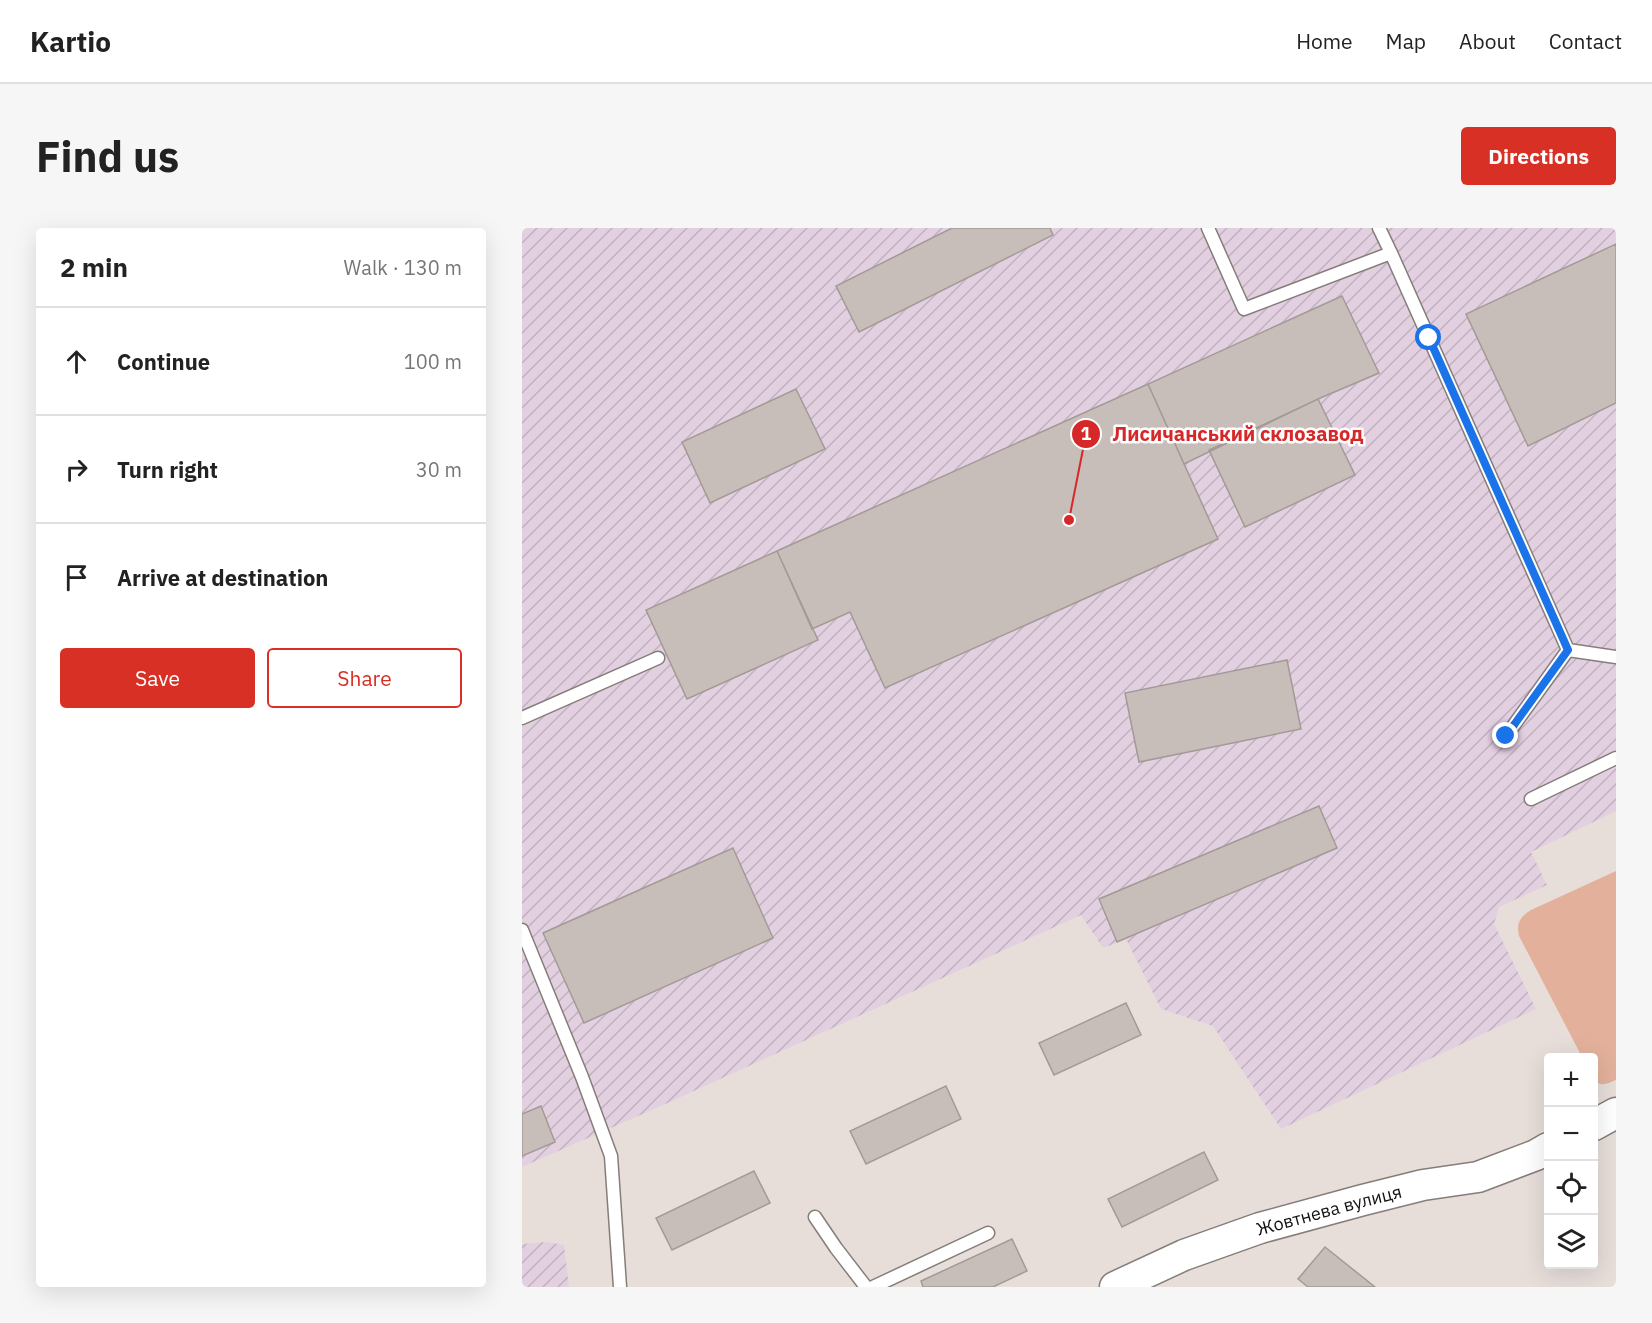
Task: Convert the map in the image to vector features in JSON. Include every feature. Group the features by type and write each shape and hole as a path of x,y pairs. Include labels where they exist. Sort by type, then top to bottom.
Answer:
{"street":[{"path":"1598,1122 1616,1113"},
{"name":"Жовтнева вулиця","path":"1115,1287 1184,1255 1260,1228 1423,1185 1478,1177 1544,1150"}],"lane":[{"path":"1208,228 1244,309 1391,253"},
{"path":"1378,228 1568,650"},
{"path":"1568,650 1616,657"},
{"path":"1506,736 1568,650"},
{"path":"522,718 658,658"},
{"path":"1531,799 1616,758"},
{"path":"522,930 582,1077 611,1156 620,1287"},
{"path":"815,1217 864,1286 988,1233"}],"shaded area":[{"path":"522,228 1616,228 1616,811 1531,852 1547,885 1499,907 1494,924 1536,1009 1281,1129 1213,1026 1161,1009 1126,939 1103,948 1081,915 522,1167"},
{"path":"1616,871 1616,1080 1607,1084 1598,1082 1598,1053 1580,1053 1519,936 1519,924 1524,915"},
{"path":"547,1242 564,1245 569,1287 522,1287 522,1244"}],"building":[{"path":"952,228 1050,228 1053,235 859,332 836,286"},
{"path":"1616,244 1616,403 1528,446 1466,314"},
{"path":"1342,296 1379,373 1318,399 1184,464 1148,384"},
{"path":"1148,384 1218,539 885,688 850,612 812,629 777,551"},
{"path":"796,389 825,449 710,503 682,442"},
{"path":"1318,399 1355,475 1245,527 1209,450"},
{"path":"777,551 818,640 687,699 646,610"},
{"path":"1287,660 1301,729 1139,762 1125,693"},
{"path":"1319,806 1337,848 1117,942 1099,899"},
{"path":"733,848 773,938 584,1023 543,933"},
{"path":"1126,1003 1141,1035 1054,1075 1039,1043"},
{"path":"946,1086 961,1119 866,1164 850,1131"},
{"path":"541,1106 555,1142 522,1156 522,1114"},
{"path":"1204,1152 1218,1180 1122,1227 1108,1199"},
{"path":"754,1171 770,1203 672,1250 656,1218"},
{"path":"1012,1239 1027,1271 993,1287 923,1287 921,1281"},
{"path":"1325,1247 1375,1287 1308,1287 1298,1279"}],"place":[{"name":"Лисичанський склозавод","path":"1069,520"}],"route":[{"path":"1429,338 1568,650 1506,736"}]}
